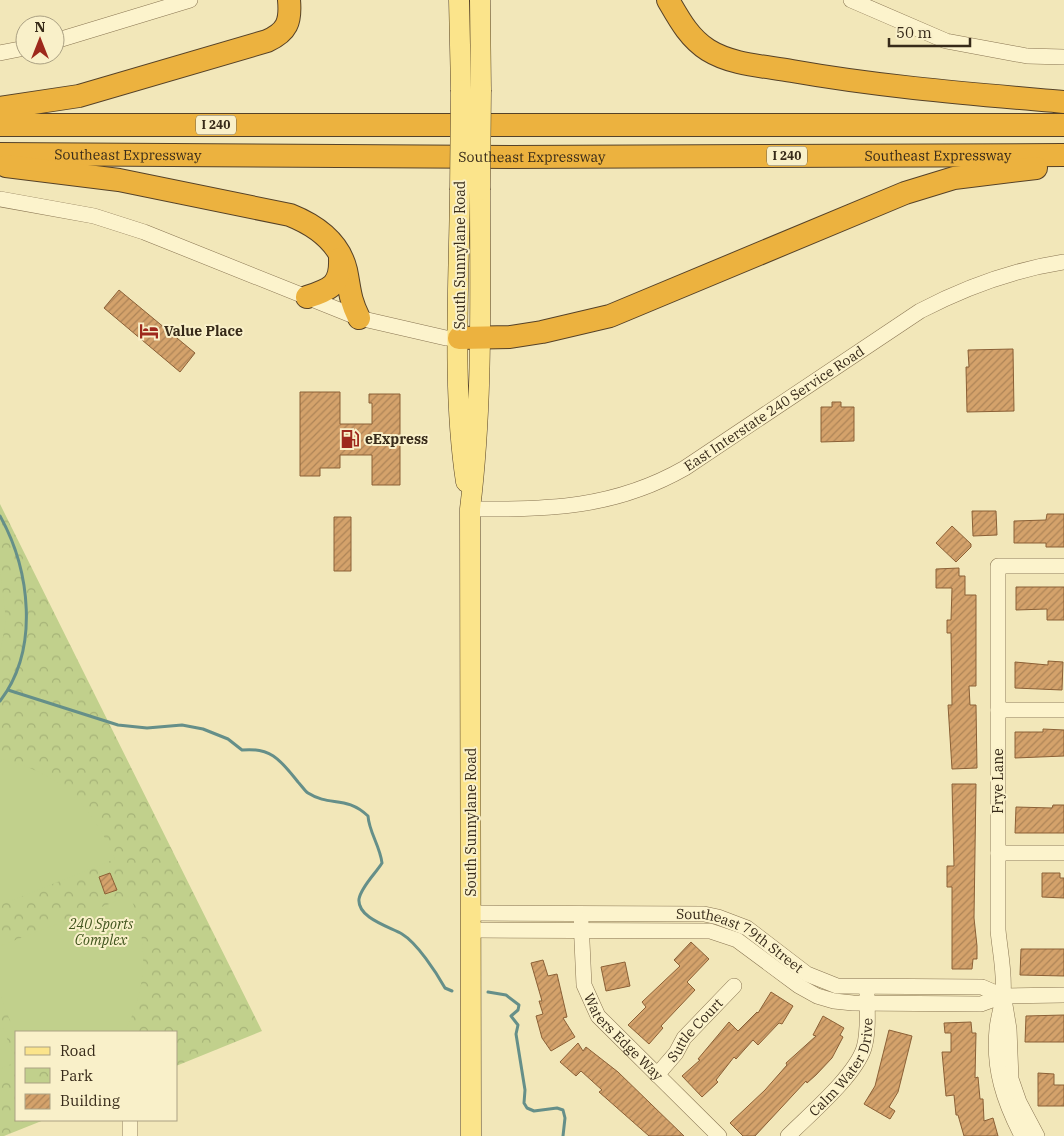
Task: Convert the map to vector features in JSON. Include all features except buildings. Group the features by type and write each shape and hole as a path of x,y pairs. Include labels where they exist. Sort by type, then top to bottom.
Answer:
{"highway":[{"path":"0,108 79,96 267,41 277,36 288,26 290,21 289,0"},
{"path":"668,0 682,25 697,42 714,53 740,62 841,80 918,90 1064,102"},
{"name":"I 240","path":"0,125 1064,125"},
{"name":"Southeast Expressway","path":"0,154 480,157 1064,155"},
{"path":"0,165 119,180 290,215 307,222 325,235 340,255 345,268 350,300 359,318"},
{"path":"470,338 542,332 610,316 870,207 931,184 974,175 1064,165"},
{"path":"307,297 324,292 338,280 341,271 340,255"}],"main road":[{"name":"South Sunnylane Road","path":"459,0 461,90 460,190 470,338"},
{"name":"South Sunnylane Road","path":"471,1136 470,509 461,448 480,190 480,0"}],"street":[{"path":"65,38 190,0"},
{"path":"850,0 946,40 1027,56 1064,57"},
{"path":"0,53 15,50"},
{"path":"0,199 94,216 137,229 359,318 446,338 470,338"},
{"name":"East Interstate 240 Service Road","path":"470,509 531,510 569,507 604,501 658,483 693,463 920,311 959,291 1000,276 1064,262"},
{"name":"Frye Lane","path":"1022,1136 1006,1103 999,1081 997,1030 1003,996 1003,958 998,930 998,566 1064,566"},
{"path":"998,710 1064,710"},
{"path":"998,853 1064,853"},
{"name":"Southeast 79th Street","path":"471,922 581,914 695,914 718,917 747,928 807,974 837,986 982,987 1003,996"},
{"name":"Waters Edge Way","path":"581,914 582,973 593,1007 607,1027 719,1136"},
{"name":"Southeast 79th Street","path":"471,922 581,929 697,930 724,934 737,940 799,986 817,996 834,1001 981,1004 1003,996 1064,995"},
{"name":"Suttle Court","path":"657,1075 676,1052 684,1038 734,986"},
{"name":"Calm Water Drive","path":"788,1136 856,1064 864,1046 867,987"},
{"name":"Frye Lane","path":"1003,996 1010,1029 1009,1061 1012,1085 1037,1136"},
{"path":"130,1121 130,1136"}],"green space":[{"name":"240 Sports Complex","path":"0,504 262,1031 178,1065 178,1031 15,1031 15,1121 42,1121 0,1136"},
{"path":"0,569 6,620 0,653"},
{"path":"0,759 39,772 71,794 96,823 115,859 0,905"},
{"path":"130,896 140,930 143,947 143,965 138,999 124,1031 15,1031 15,1033 0,995 0,946"},
{"path":"3,1028 15,1062 0,1069 0,1029"}],"waterway":[{"path":"0,516 18,560 24,585 26,609 25,634 21,658 13,680 0,701"},
{"path":"8,690 118,725 147,728 182,725 203,729 228,739 242,750 261,751 275,757 307,792 316,797 345,803 360,810 368,816 370,828 382,863 360,894 360,906 369,917 408,938 426,958 445,988 452,991"},
{"path":"488,992 506,995 519,1005 518,1010 511,1016 518,1025 516,1034 525,1090 524,1103 527,1108 534,1111 557,1108 563,1110 565,1118 563,1136"}],"place":[{"name":"Value Place","path":"149,331"},
{"name":"eExpress","path":"350,439"}]}
